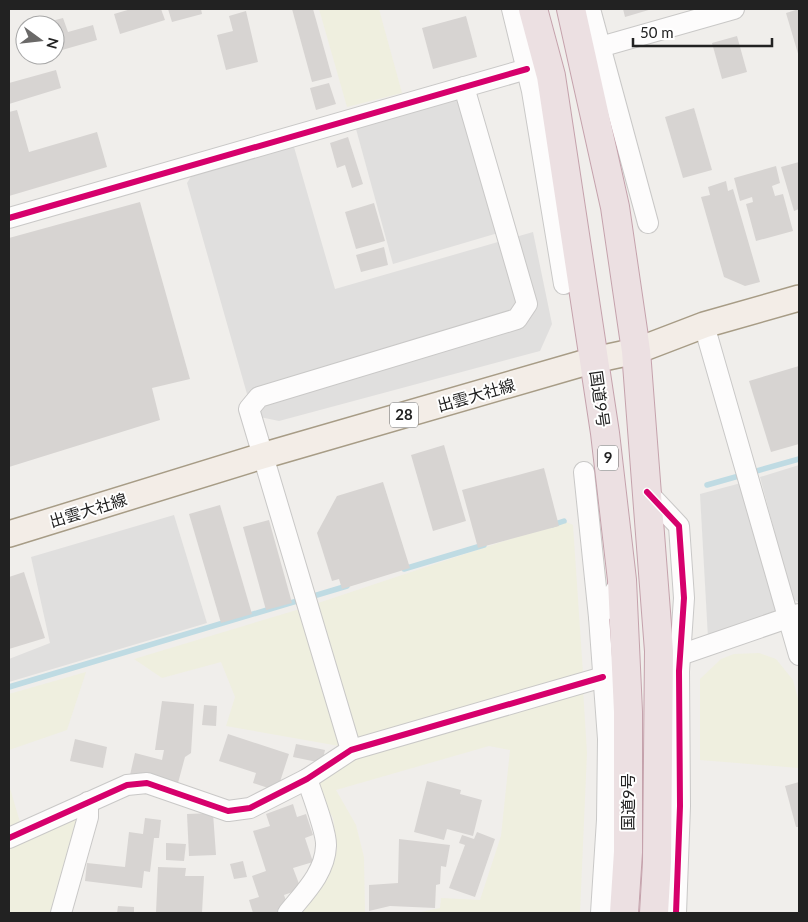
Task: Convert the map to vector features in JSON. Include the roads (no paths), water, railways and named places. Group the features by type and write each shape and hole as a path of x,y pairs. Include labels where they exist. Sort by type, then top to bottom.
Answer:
{"highway":[{"name":"国道9号","path":"533,9 551,76 572,274 594,360 622,580 628,712 628,852 624,913"},
{"name":"国道9号","path":"571,9 615,207 636,351 658,651 658,771 654,913"}],"main road":[{"name":"出雲大社線","path":"9,534 262,456 594,360 636,351 704,325 799,298"}],"street":[{"path":"512,9 527,69 558,248 572,274"},
{"path":"590,9 648,222"},
{"path":"600,47 734,9"},
{"path":"9,218 527,69"},
{"path":"351,750 249,409 259,396 517,319 527,304 464,87"},
{"path":"601,144 616,105"},
{"path":"704,325 794,615 799,655"},
{"path":"584,472 599,617 608,739 607,820 600,913"},
{"path":"647,492 679,526 684,598 680,655 680,806 676,913"},
{"path":"599,617 622,580"},
{"path":"680,655 794,615"},
{"path":"9,838 127,785 147,783 228,811 250,808 307,779 351,750 603,677"},
{"path":"658,771 680,806"},
{"path":"288,913 311,885 323,864 327,844 307,779"},
{"path":"61,913 88,817 88,802"},
{"path":"607,820 628,852"}],"waterway":[{"path":"707,485 799,459"},
{"path":"552,525 564,521"},
{"path":"404,569 484,545"},
{"path":"9,687 347,586"}]}
